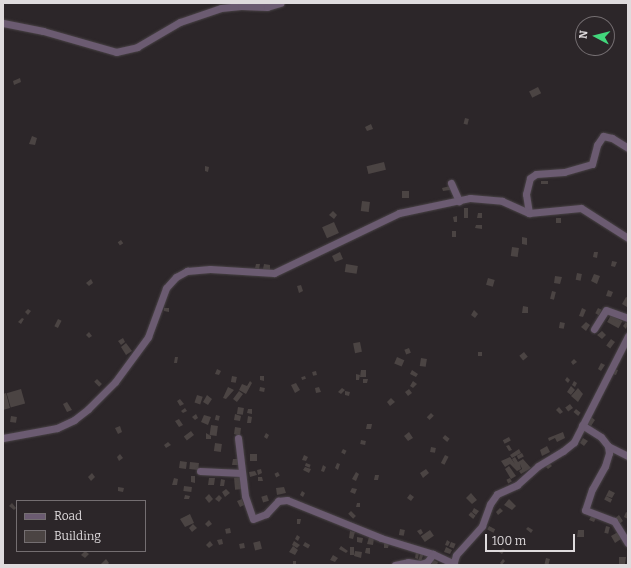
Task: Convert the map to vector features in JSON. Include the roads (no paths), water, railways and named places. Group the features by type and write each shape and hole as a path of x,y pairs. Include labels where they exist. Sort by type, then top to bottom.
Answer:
{"street":[{"path":"3,23 43,31 116,52 137,47 180,22 221,8 241,6 268,7 280,3"},
{"path":"529,213 526,194 530,178 536,174 564,172 592,164 599,138 604,136 612,138 628,148"},
{"path":"451,183 459,201"},
{"path":"3,438 57,428 74,420 88,409 115,382 148,337 166,288 176,277 188,271 210,270 274,273 399,213 470,198 502,201 529,213 581,208 628,238"},
{"path":"594,329 606,310 628,318"},
{"path":"238,438 246,496 253,519 266,514 278,501 287,500 381,538 433,554 454,564 456,555 482,526 490,504 497,494 517,485 543,463 568,448 582,425 628,336"},
{"path":"582,425 601,437 608,446 628,456"},
{"path":"608,446 608,458 592,489 585,510 614,521 628,543"},
{"path":"200,471 242,473"},
{"path":"395,565 408,562 420,564 427,562 433,554"}]}
